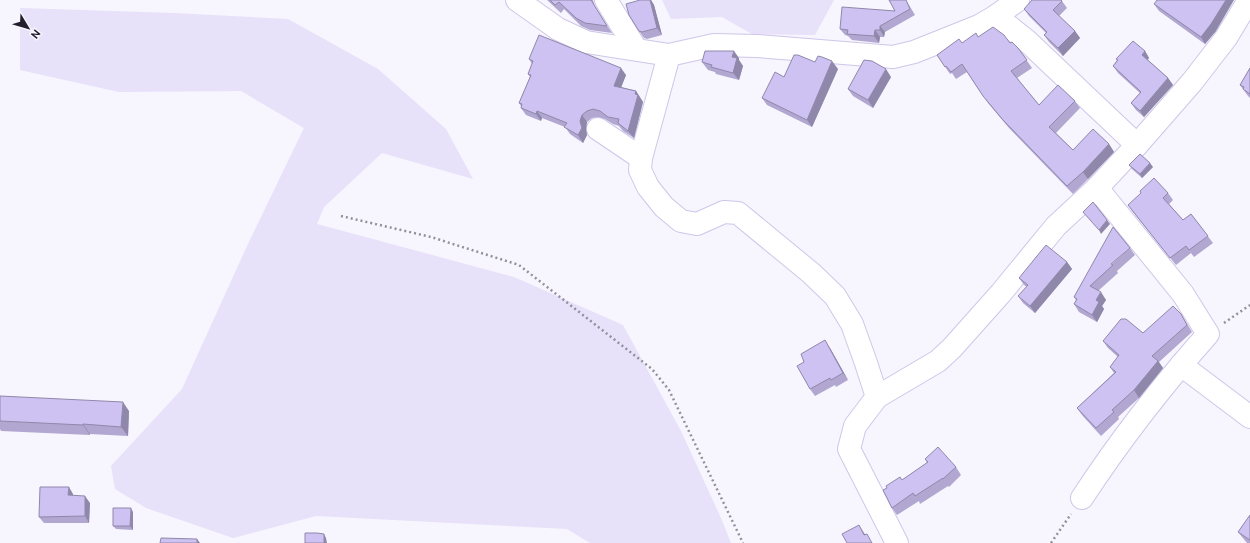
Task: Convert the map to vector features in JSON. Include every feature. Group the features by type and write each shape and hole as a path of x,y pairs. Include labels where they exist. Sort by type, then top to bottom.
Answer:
{"street":[{"path":"517,0 558,29 586,42 669,55 714,45 758,46 893,57 914,52 979,26 1018,0"},
{"path":"897,543 849,449 855,426 877,397 938,361 952,348 1001,293 1056,226 1097,188 1192,82 1226,38 1249,0"},
{"path":"613,5 636,49"},
{"path":"996,16 1026,40 1137,145"},
{"path":"669,55 641,158 640,170 648,187 664,207 681,221 696,224 724,212 738,213 811,273 830,291 852,324 877,397"},
{"path":"598,129 641,158"},
{"path":"1082,498 1107,460 1181,364 1208,334 1183,294 1097,188"},
{"path":"1181,364 1250,417"}],"path":[{"path":"341,216 431,237 519,265 652,369 669,390 743,543"},
{"path":"1208,334 1250,305"},
{"path":"1052,543 1082,498"}],"shaded area":[{"path":"662,0 834,0 815,35 752,34 722,17 671,19"},
{"path":"20,8 173,13 288,19 378,69 446,129 473,179 382,153 324,207 317,224 514,277 623,325 681,431 731,543 590,543 567,529 316,516 233,538 146,508 115,489 111,466 182,389 247,246 304,128 241,91 119,92 20,70"}],"building":[{"path":"550,0 591,0 607,26 585,23 576,18 559,2 555,5"},
{"path":"640,0 650,0 657,28 642,32 639,31 629,15 626,4"},
{"path":"889,0 906,0 910,9 880,26 880,30 875,30 874,36 847,34 848,30 840,29 842,7 895,11"},
{"path":"1032,0 1062,1 1053,10 1075,31 1058,48 1044,35 1047,32 1024,9"},
{"path":"1157,0 1226,0 1201,37 1154,4"},
{"path":"993,27 1004,35 1010,43 1012,42 1027,60 1011,71 1039,105 1058,85 1075,101 1049,127 1073,150 1093,129 1109,144 1083,172 1067,186 1003,120 983,96 962,64 951,72 946,66 945,67 937,55 959,39 962,43 976,33 978,37"},
{"path":"539,35 621,68 614,86 636,91 635,94 638,95 628,131 618,123 619,119 608,117 600,111 593,109 582,115 580,121 582,128 578,135 564,127 567,123 537,111 536,114 521,108 522,104 519,103 531,75 528,74 533,61 529,59"},
{"path":"1133,41 1145,51 1142,55 1168,78 1140,111 1131,103 1141,92 1113,66 1118,60 1116,59"},
{"path":"705,51 734,51 732,57 737,58 733,73 711,67 712,65 702,62"},
{"path":"794,55 798,55 815,62 818,56 832,61 807,120 762,98 775,72 784,77"},
{"path":"864,60 872,61 886,69 868,100 848,89"},
{"path":"1250,68 1250,94 1240,85"},
{"path":"1140,154 1150,163 1140,174 1129,165"},
{"path":"1154,178 1168,193 1163,198 1183,220 1191,214 1208,236 1189,250 1186,246 1170,258 1128,205"},
{"path":"1093,202 1107,220 1099,230 1083,212"},
{"path":"1113,227 1130,248 1111,264 1113,265 1090,286 1101,292 1096,300 1099,302 1092,315 1074,304 1077,299 1074,297"},
{"path":"1046,245 1067,262 1030,306 1018,296 1028,285 1019,278"},
{"path":"1173,306 1181,314 1187,325 1152,356 1158,361 1134,390 1112,410 1114,412 1096,428 1077,408 1116,372 1110,367 1119,355 1103,341 1121,319 1126,319 1143,333"},
{"path":"825,340 843,373 810,389 797,366 804,362 801,354"},
{"path":"0,396 123,402 121,427 0,421"},
{"path":"938,447 956,467 943,479 915,496 913,493 892,508 883,490 887,488 886,486 900,477 902,480 928,462 925,459"},
{"path":"40,487 69,487 68,495 85,496 85,516 39,517"},
{"path":"113,508 131,508 130,526 113,526"},
{"path":"1250,515 1250,540 1238,532"},
{"path":"859,525 864,535 867,534 872,543 847,543 842,534"},
{"path":"305,533 324,534 324,543 305,543"},
{"path":"161,538 197,539 197,543 160,543"}]}
